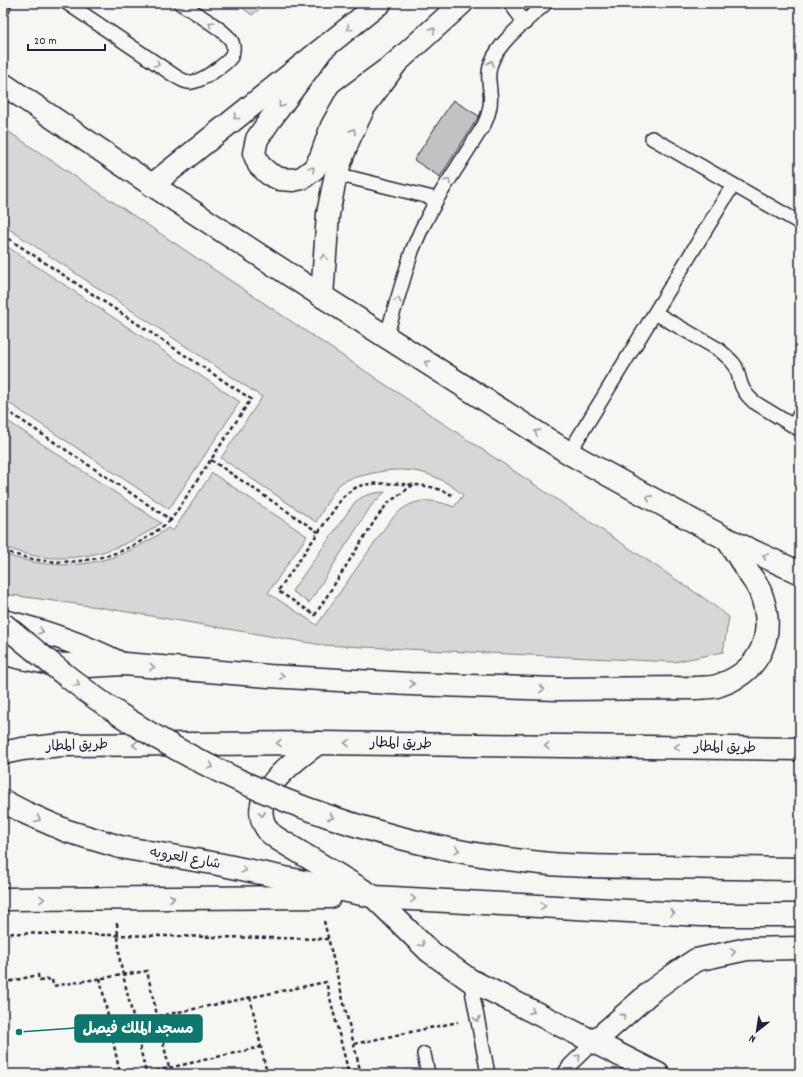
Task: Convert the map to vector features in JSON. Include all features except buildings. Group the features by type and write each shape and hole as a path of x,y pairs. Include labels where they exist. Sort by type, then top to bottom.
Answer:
{"main road":[{"path":"152,185 380,3"},
{"path":"321,51 257,139 254,153 259,164 269,174 280,179 292,180 302,178 314,169 321,157 332,126 347,99 397,62 462,3"},
{"path":"322,296 328,214 336,174 348,141 364,108 397,62"},
{"path":"3,84 152,185 322,296 569,453 727,538 800,573"},
{"path":"3,653 52,664 88,666 124,664 269,676 409,684 557,689 696,688 716,686 734,679 750,667 761,651 767,633 767,613 760,592 727,538"},
{"path":"3,623 58,636 124,664"},
{"path":"3,623 60,672 122,716 188,755 257,788 328,816 408,839 475,854 551,864 627,867 800,869"},
{"path":"318,743 287,767 269,788 263,801 261,812 267,830 283,843 374,897 429,951 470,980 658,1074"},
{"name":"طريق المطار","path":"3,752 62,745 318,743 800,749"},
{"name":"شارع العروبه","path":"3,801 26,814 67,832 120,847 218,864 374,897"},
{"path":"3,899 374,897 701,915 800,915"},
{"path":"594,1042 653,990 696,960 747,949 800,948"}],"lane":[{"path":"3,9 4,3"},
{"path":"67,3 175,76 190,82 198,81 226,61 233,52 232,41 224,33 180,3"},
{"path":"510,3 525,23"},
{"path":"386,337 412,251 421,230 437,199 484,125 488,115 491,104 488,72 494,56 501,45 546,3"},
{"path":"652,138 800,223"},
{"path":"336,174 437,199"},
{"path":"569,453 733,185"},
{"path":"655,312 718,349 727,356 734,364 739,374 743,389 754,402 797,428 800,414"},
{"path":"470,980 476,1018 488,1074"},
{"path":"564,1074 570,1065 594,1042"},
{"path":"424,1054 428,1074"}],"path":[{"path":"3,234 251,400 171,520 151,536 128,548 104,556 79,561 54,562 29,558 3,550"},
{"path":"3,408 171,520"},
{"path":"211,460 318,532"},
{"path":"413,485 388,504 377,517 315,614 278,591 342,498 356,487 373,484 413,485 426,486 440,489 452,495"},
{"path":"318,897 361,1074"},
{"path":"116,898 117,934 120,962 146,1073"},
{"path":"3,932 328,939"},
{"path":"3,983 38,975 39,981 52,979 53,986 147,971 169,1068"},
{"path":"100,978 120,1074"},
{"path":"110,1026 326,982 349,1074"},
{"path":"250,997 267,1074"},
{"path":"353,1044 476,1018"},
{"path":"142,1074 261,1047"}],"shaded area":[{"path":"236,3 267,3 252,15"},
{"path":"3,128 708,601 729,617 723,652 674,662 322,645 98,607 3,594 3,554 47,564 69,565 89,563 129,551 149,541 168,528 173,531 212,473 307,536 268,593 317,625 396,514 403,508 418,502 435,501 454,507 463,495 452,486 429,475 405,470 379,472 344,481 334,491 316,522 221,458 262,397 3,225"},
{"path":"3,244 240,402 169,509 3,399"},
{"path":"3,418 161,523 125,544 85,556 64,558 44,557 23,553 3,546"},
{"path":"385,492 371,506 309,603 292,591 355,502 369,494"}],"place":[{"name":"مسجد الملك فيصل","path":"19,1032"}]}
